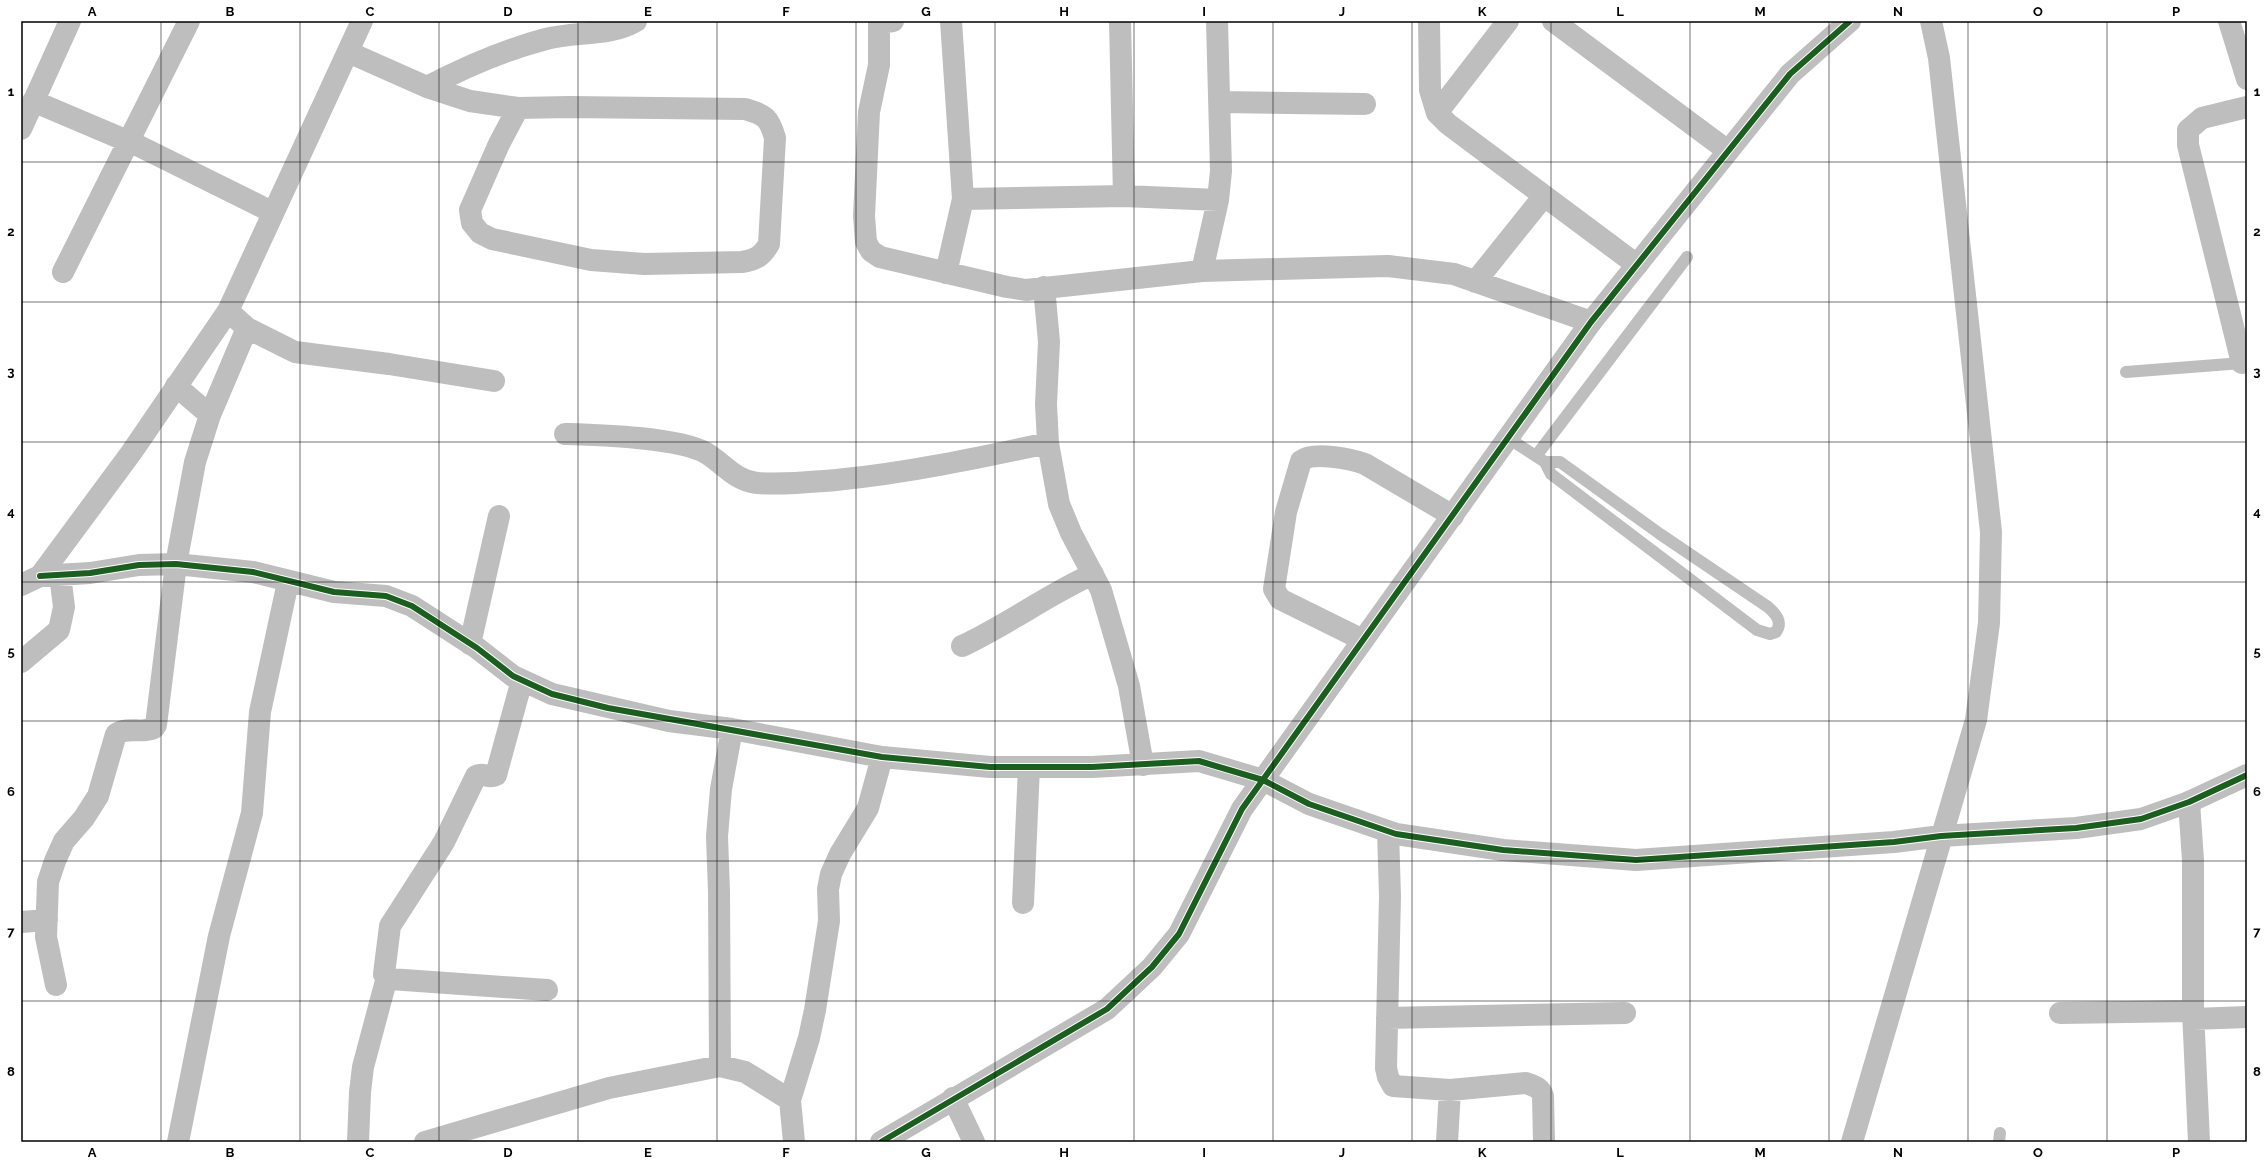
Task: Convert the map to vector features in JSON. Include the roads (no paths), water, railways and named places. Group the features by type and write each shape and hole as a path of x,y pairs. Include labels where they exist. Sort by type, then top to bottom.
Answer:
{"street":[{"path":"21,129 70,21"},
{"path":"63,272 190,21"},
{"path":"50,575 228,311 272,212 362,21"},
{"path":"427,87 463,68 541,40 614,30 636,21"},
{"path":"946,273 963,199 952,21"},
{"path":"1120,21 1124,196"},
{"path":"1202,271 1218,200 1221,171 1217,21"},
{"path":"1430,21 1430,90 1438,113 1448,124 1637,265"},
{"path":"1438,113 1508,21"},
{"path":"1553,21 1728,151"},
{"path":"881,1142 953,1098 974,1088 1107,1010 1152,967 1179,934 1242,809 1591,322 1790,74 1850,21"},
{"path":"1852,1142 1976,720 1989,623 1991,532 1939,58 1931,21"},
{"path":"2229,21 2247,80"},
{"path":"884,22 879,65 869,112 864,216 866,242 871,251 880,257 1007,287 1026,290 1202,271 1388,266 1454,274 1591,322"},
{"path":"348,52 427,87 470,101 518,108 569,107 745,109 762,114 770,122 775,138 769,244 763,254 753,261 644,264 591,260 492,239 480,233 472,223 470,210 499,144 518,108"},
{"path":"33,101 128,141 272,212"},
{"path":"1220,102 1365,104"},
{"path":"2244,362 2192,168 2188,130 2202,118 2247,107"},
{"path":"963,199 1124,196 1218,200"},
{"path":"1475,282 1544,196"},
{"path":"1044,287 1049,342 1046,404 1048,443 1059,504 1071,533 1101,590 1117,640 1129,686 1143,765"},
{"path":"228,311 247,328 295,352 389,364 494,381"},
{"path":"56,985 46,937 48,882 64,841 84,818 98,796 116,734 129,729 147,731 154,728 156,724 176,564 195,462 210,415 247,328"},
{"path":"176,386 210,415"},
{"path":"565,434 604,435 686,447 705,453 737,477 755,483 784,484 872,476 1048,443"},
{"path":"1364,640 1280,600 1276,595 1274,589 1286,512 1301,461 1311,456 1352,459 1365,464 1452,516"},
{"path":"470,644 499,516"},
{"path":"21,585 50,575 90,573 139,566 176,564 253,572 288,582 334,592 386,596 412,606 470,644 513,676 552,694 608,708 882,757 990,767 1143,765 1199,761 1263,780 1309,804 1388,832 1503,850 1636,860 1894,842 1941,836 2076,828 2141,819 2189,802 2247,775"},
{"path":"962,646 992,632 1062,588 1093,574"},
{"path":"21,662 60,630 64,607 50,575"},
{"path":"178,1142 219,936 252,813 260,712 288,582"},
{"path":"358,1142 360,1092 363,1067 386,978 384,974 390,926 444,842 476,776 481,774 492,776 496,775 522,680"},
{"path":"720,1066 719,892 717,836 721,789 732,729"},
{"path":"794,1142 790,1100 809,1038 815,1010 829,921 828,889 831,874 840,854 868,808 882,757"},
{"path":"1023,903 1029,767"},
{"path":"2189,802 2193,860 2193,1015 2199,1142"},
{"path":"1388,832 1390,896 1386,1068 1393,1086 1450,1090 1526,1083 1536,1086 1541,1090 1543,1096 1544,1142"},
{"path":"21,922 47,920"},
{"path":"386,978 547,990"},
{"path":"1387,1018 1625,1013"},
{"path":"2060,1013 2247,1017"},
{"path":"425,1142 610,1088 720,1066 745,1072 790,1100"},
{"path":"1447,1142 1450,1090"},
{"path":"953,1098 974,1142"}],"lane":[{"path":"1540,459 1687,257"},
{"path":"2126,372 2244,362"},
{"path":"1508,438 1540,459 1551,474 1751,625 1758,630 1770,634 1776,632 1780,621 1768,608 1654,530 1560,462 1540,459"}]}
